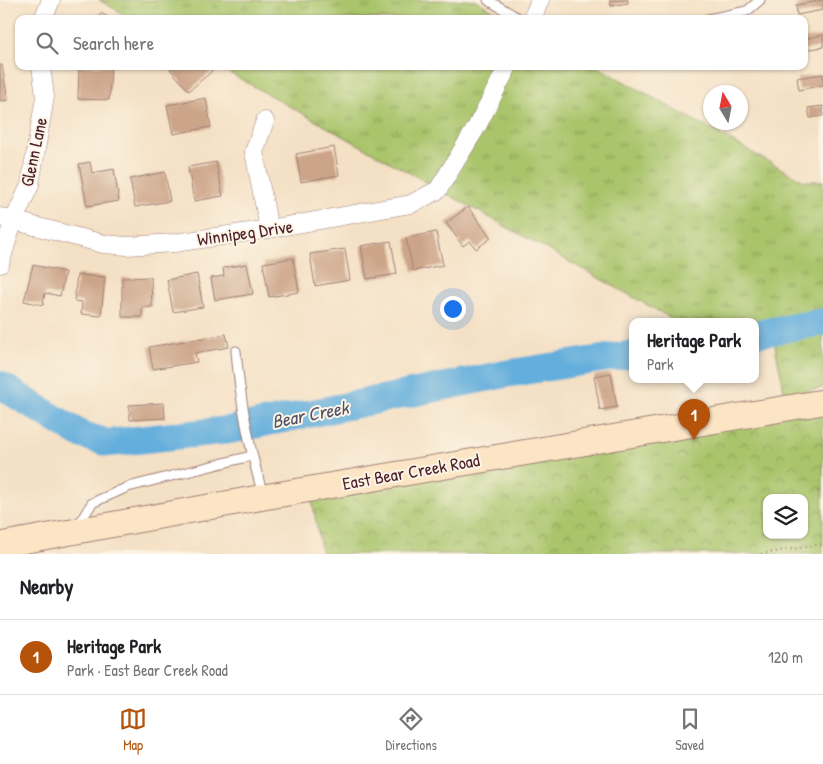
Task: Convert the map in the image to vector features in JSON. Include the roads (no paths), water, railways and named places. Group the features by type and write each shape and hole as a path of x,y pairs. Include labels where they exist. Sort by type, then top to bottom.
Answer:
{"main road":[{"name":"East Bear Creek Road","path":"0,545 264,497 823,402"}],"street":[{"path":"44,15 50,0"},
{"path":"534,15 540,0"},
{"name":"Glenn Lane","path":"0,264 6,220 30,185 45,97 42,70"},
{"name":"Winnipeg Drive","path":"6,220 104,244 127,246 174,242 329,221 412,204 438,190 506,70"},
{"path":"265,121 254,152 269,229"}],"lane":[{"path":"488,0 513,15"},
{"path":"728,15 747,11 760,0"},
{"path":"236,351 241,408 251,456 264,497"},
{"path":"74,531 92,503 128,487 251,456"}],"waterway":[{"name":"Bear Creek","path":"759,333 823,322"},
{"name":"Bear Creek","path":"0,385 80,434 108,443 229,430 505,374 629,355"}],"place":[{"name":"Heritage Park","path":"694,440"}]}
